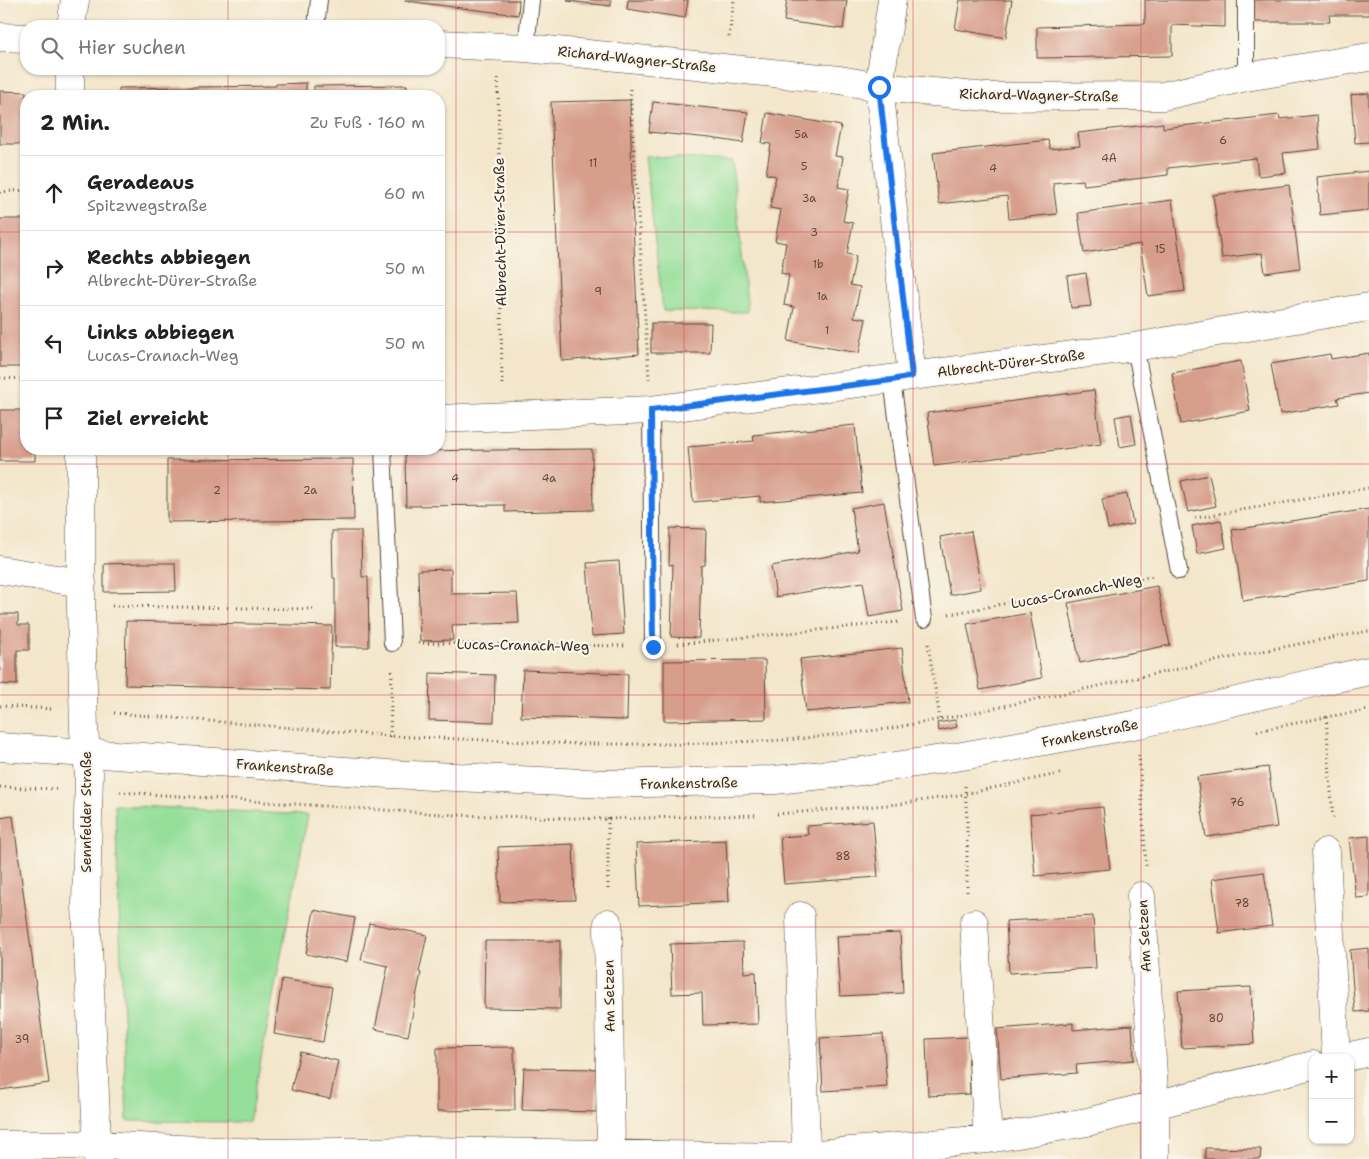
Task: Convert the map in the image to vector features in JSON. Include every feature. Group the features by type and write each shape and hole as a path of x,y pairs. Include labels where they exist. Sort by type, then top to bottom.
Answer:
{"street":[{"path":"72,20 75,0"},
{"path":"892,0 879,87 902,378"},
{"path":"0,36 20,38"},
{"name":"Richard-Wagner-Straße","path":"445,44 526,48 725,67 840,80 879,87 988,97 1163,96 1246,78 1369,57"},
{"path":"70,75 70,90"},
{"name":"Albrecht-Dürer-Straße","path":"445,419 651,410 1135,347 1369,307"},
{"name":"Sennfelder Straße","path":"81,455 81,594 84,711 89,773 86,906 98,1152"},
{"path":"0,570 81,594"},
{"name":"Frankenstraße","path":"0,747 389,774 607,784 701,783 785,779 862,771 962,756 1139,724 1317,682 1369,672"},
{"path":"1326,852 1336,1054"},
{"name":"Am Setzen","path":"1141,896 1155,1105 1155,1159"},
{"path":"800,916 806,1155"},
{"name":"Am Setzen","path":"608,923 611,1154"},
{"path":"974,923 988,1139"},
{"path":"1354,1055 1369,1052"},
{"path":"0,1145 98,1152 424,1151 781,1157 988,1139 1087,1122 1309,1066"}],"lane":[{"path":"317,20 319,0"},
{"path":"526,48 531,0"},
{"path":"1246,0 1246,78"},
{"path":"1135,347 1179,571"},
{"path":"902,378 924,619"},
{"path":"651,410 653,647"},
{"path":"383,455 392,643"}],"path":[{"path":"725,67 734,0"},
{"name":"Albrecht-Dürer-Straße","path":"498,46 503,417"},
{"path":"628,58 651,410"},
{"path":"0,192 20,190"},
{"path":"0,378 20,378"},
{"path":"1170,523 1369,488"},
{"name":"Lucas-Cranach-Weg","path":"392,643 653,647 924,619 1179,571"},
{"path":"81,594 313,609"},
{"path":"924,619 940,719"},
{"path":"0,706 390,736 579,744 678,744 786,740 887,729 1267,650 1369,631"},
{"path":"389,774 392,643"},
{"path":"1326,717 1334,838 1326,852"},
{"name":"Am Setzen","path":"1140,756 1146,875 1141,896"},
{"path":"966,794 967,897 974,923"},
{"path":"607,828 608,923"}],"green space":[{"path":"645,156 732,161 748,312 663,311"},
{"path":"115,805 308,815 249,1122 127,1121"}],"building":[{"path":"405,0 519,0 518,15"},
{"path":"611,0 611,6 567,1"},
{"path":"628,0 688,0 685,18 627,9"},
{"path":"787,0 847,0 843,29 784,21"},
{"path":"960,0 1012,0 1006,38 955,29"},
{"path":"1145,0 1225,0 1225,27 1172,25 1172,56 1037,58 1037,27 1145,24"},
{"path":"1249,0 1369,0 1369,15 1329,15 1330,22 1250,22"},
{"path":"306,83 306,90 119,90 119,88 276,86 276,84"},
{"path":"407,85 407,90 314,90 314,86"},
{"path":"0,91 20,92 20,144 0,144"},
{"path":"1369,93 1369,142 1355,143 1351,95"},
{"path":"630,100 639,354 562,361 551,102"},
{"path":"653,102 748,112 743,143 649,132"},
{"path":"767,113 841,126 835,156 843,157 838,187 849,189 843,221 853,223 847,254 856,256 850,285 860,287 854,317 866,319 859,353 788,341 794,307 784,305 789,275 781,273 786,243 775,241 781,210 770,208 776,176 766,174 771,144 762,143"},
{"path":"1279,115 1280,119 1317,115 1320,149 1283,153 1286,173 1258,176 1256,158 1168,168 1168,175 1084,185 1083,180 1053,183 1057,214 1009,219 1007,196 939,204 933,153 1048,140 1050,149 1080,146 1078,133 1163,123 1163,128"},
{"path":"1369,171 1369,210 1320,215 1317,177"},
{"path":"1289,185 1300,268 1265,273 1262,253 1222,258 1213,195"},
{"path":"1172,200 1185,291 1148,296 1140,244 1084,253 1078,213"},
{"path":"0,219 20,219 20,367 0,367"},
{"path":"1086,273 1091,306 1071,308 1067,276"},
{"path":"651,323 711,323 710,353 651,353"},
{"path":"1369,353 1369,393 1337,398 1339,404 1280,414 1271,364 1330,354 1331,359"},
{"path":"1241,361 1250,411 1181,424 1172,373"},
{"path":"1094,390 1101,444 934,466 927,413"},
{"path":"0,410 20,410 20,455 35,455 35,461 0,461"},
{"path":"1131,414 1136,444 1120,447 1115,417"},
{"path":"855,425 862,493 760,502 760,496 693,502 688,447 754,441 753,435"},
{"path":"592,449 593,510 505,512 505,505 406,506 405,455 445,455 445,451"},
{"path":"353,459 354,520 167,522 167,460"},
{"path":"1209,475 1216,506 1188,512 1181,481"},
{"path":"1127,494 1133,524 1108,529 1102,499"},
{"path":"884,502 903,611 869,617 863,582 776,597 771,566 858,551 851,508"},
{"path":"1369,509 1369,581 1243,601 1232,530"},
{"path":"1221,520 1226,548 1197,554 1192,526"},
{"path":"670,528 706,529 705,565 701,566 699,638 671,637 673,564 669,565"},
{"path":"332,531 361,531 362,577 368,577 369,647 335,647 335,578 333,578"},
{"path":"971,531 981,589 950,595 940,537"},
{"path":"619,561 624,634 592,636 587,563"},
{"path":"175,563 176,591 104,592 104,564"},
{"path":"451,569 451,594 517,593 519,623 452,625 453,640 420,641 418,570"},
{"path":"1157,586 1170,645 1080,663 1068,603"},
{"path":"1030,613 1042,678 980,690 967,624"},
{"path":"0,614 18,614 18,625 29,625 29,650 17,650 17,685 0,684"},
{"path":"126,621 332,626 330,690 125,685"},
{"path":"902,648 908,702 806,712 800,659"},
{"path":"765,660 766,719 664,721 664,661"},
{"path":"523,670 628,674 627,720 521,717"},
{"path":"430,673 495,675 494,722 429,720"},
{"path":"955,720 957,727 939,731 937,723"},
{"path":"1268,767 1277,827 1206,837 1197,777"},
{"path":"1103,807 1110,869 1035,876 1030,814"},
{"path":"13,816 49,1083 0,1090 0,818"},
{"path":"873,821 878,877 784,884 780,837 808,835 807,826"},
{"path":"1369,836 1369,897 1356,898 1349,838"},
{"path":"726,840 729,902 639,906 636,844"},
{"path":"573,844 575,900 500,902 498,847"},
{"path":"1264,872 1272,926 1219,933 1212,879"},
{"path":"314,910 355,918 347,962 306,954"},
{"path":"1093,916 1096,968 1009,973 1006,921"},
{"path":"369,923 427,935 408,1036 375,1029 388,966 361,960"},
{"path":"900,933 903,993 840,996 836,936"},
{"path":"485,941 560,941 560,1009 484,1008"},
{"path":"743,942 744,973 756,972 758,1024 703,1025 702,993 672,994 670,944"},
{"path":"1369,948 1369,1011 1355,1012 1350,950"},
{"path":"282,979 332,987 323,1042 274,1034"},
{"path":"1251,987 1254,1044 1182,1048 1178,991"},
{"path":"1073,1023 1073,1030 1132,1025 1134,1060 1076,1065 1077,1073 1001,1079 997,1029"},
{"path":"883,1034 887,1087 823,1091 820,1038"},
{"path":"968,1037 970,1094 928,1096 926,1039"},
{"path":"514,1047 515,1110 437,1111 437,1048"},
{"path":"300,1052 338,1061 330,1099 291,1090"},
{"path":"524,1068 598,1069 596,1112 522,1110"},
{"path":"1205,1148 1261,1149 1260,1159 1205,1159"}],"route":[{"path":"653,647 651,410 912,376 879,87"}]}
